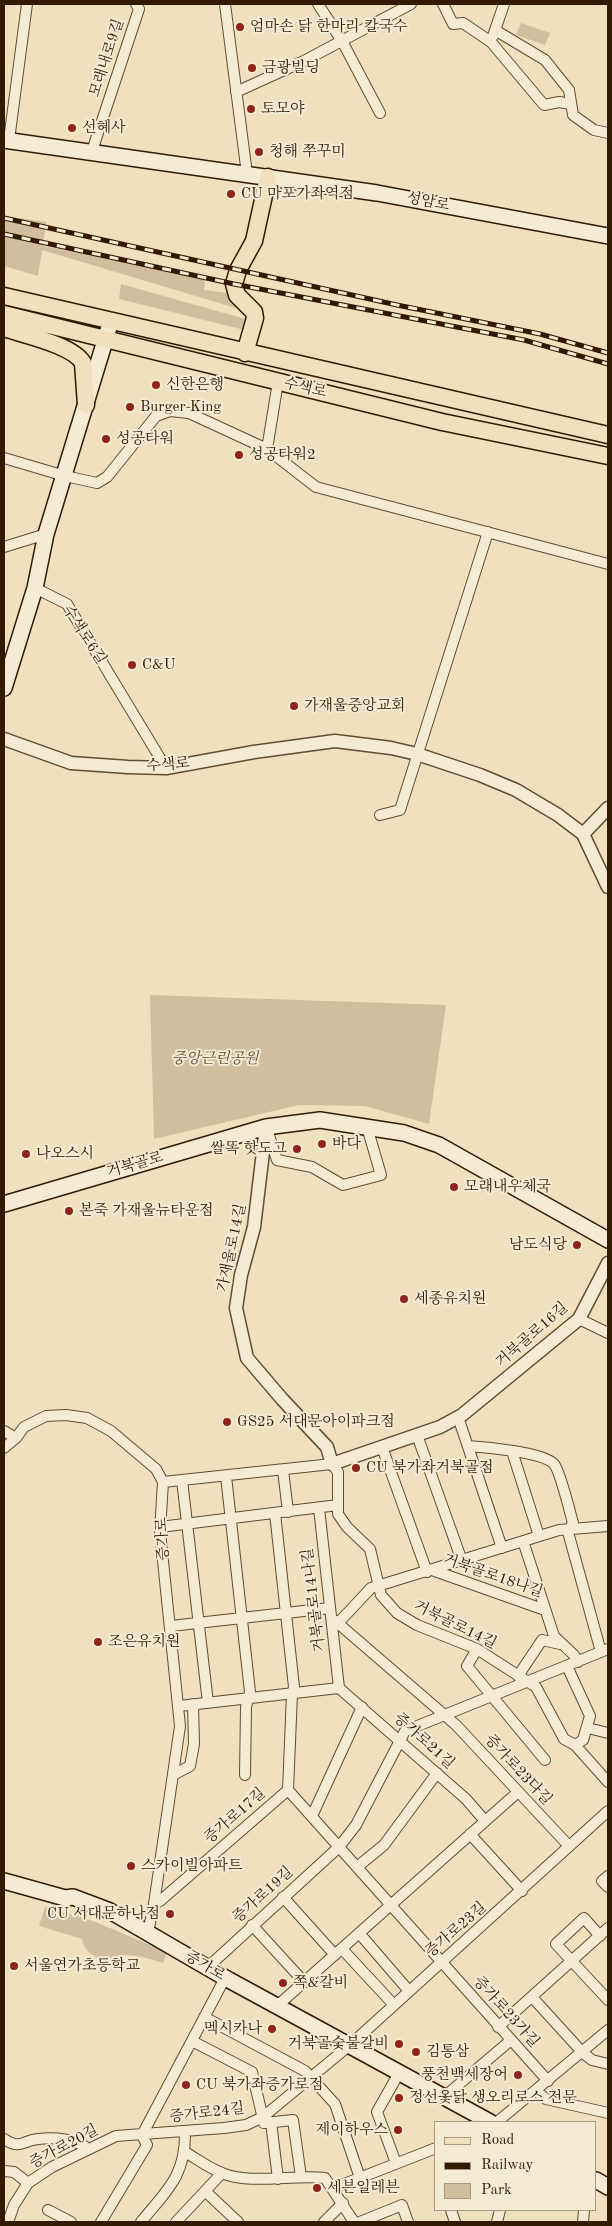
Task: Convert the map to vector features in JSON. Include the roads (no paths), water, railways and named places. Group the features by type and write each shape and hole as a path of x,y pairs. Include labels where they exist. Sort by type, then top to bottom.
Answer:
{"main road":[{"name":"성암로","path":"7,140 377,192 608,236"},
{"path":"245,353 255,318 254,312 237,295 234,284 238,270 254,241 268,177"},
{"name":"수색로","path":"4,296 608,435"},
{"name":"수색로","path":"4,314 186,361 442,422 608,456"},
{"path":"4,688 35,588 46,534 111,321"},
{"path":"4,328 70,350 80,358 83,363 86,405"},
{"name":"거북골로","path":"4,1204 266,1126 320,1120 404,1133 439,1145 608,1240"},
{"name":"증가로","path":"4,1881 65,1898 73,1897 110,1911 225,1978 488,2121"}],"street":[{"path":"7,140 27,4"},
{"name":"모래내로9길","path":"92,151 140,8 136,4"},
{"path":"226,4 247,174"},
{"path":"318,4 342,41 380,113"},
{"path":"236,92 302,62 411,4"},
{"path":"443,4 453,24 464,22 491,42 544,105 559,102 571,104"},
{"path":"491,42 504,4"},
{"path":"495,30 545,60 569,90 573,115 594,130 608,133"},
{"path":"267,449 278,382"},
{"path":"4,458 64,476 97,483 107,478 156,416 170,411 189,413 267,449 316,487 608,564"},
{"path":"380,815 400,810 488,532"},
{"path":"4,547 46,534"},
{"name":"수색로6길","path":"35,588 67,604 166,768"},
{"name":"수색로","path":"4,739 71,763 166,768 254,752 335,741 391,748 417,754 480,775 516,790 558,815 583,834 608,887"},
{"path":"583,834 608,808"},
{"path":"266,1126 277,1160 312,1167 343,1185 381,1175 367,1127"},
{"name":"가재울로14길","path":"266,1126 254,1227 241,1274 236,1308 247,1358 326,1447 332,1464"},
{"name":"거북골로16길","path":"332,1464 440,1427 458,1417 579,1319 608,1263"},
{"path":"579,1319 608,1333"},
{"path":"4,1448 16,1438 24,1427 46,1416 66,1415 87,1418 111,1431 156,1469 163,1482 332,1464"},
{"path":"458,1417 502,1548"},
{"path":"4,1431 16,1438"},
{"path":"417,1435 462,1561"},
{"path":"339,1847 356,1825 405,1731 493,1697 605,1650 568,1532 573,1523 555,1465 546,1459 512,1451 468,1446"},
{"path":"382,1447 429,1571"},
{"path":"512,1451 539,1536"},
{"name":"거북골로14길","path":"332,1464 338,1472 338,1514 347,1527 370,1550 381,1595 397,1612 417,1625 477,1649 536,1687 564,1739 576,1745 608,1782"},
{"path":"283,1470 288,1512"},
{"path":"226,1476 250,1692 246,1707 245,1775"},
{"path":"182,1480 208,1703"},
{"name":"증가로","path":"154,1904 180,1726 160,1527 163,1482"},
{"path":"160,1527 338,1505"},
{"name":"거북골로14나길","path":"319,1508 339,1688"},
{"name":"증가로17길","path":"275,1513 294,1687 292,1694 288,1790 391,1906"},
{"name":"거북골로18나길","path":"332,1623 341,1620 371,1588 539,1536 570,1529 608,1529"},
{"name":"거북골로18나길","path":"523,1541 554,1636 578,1662"},
{"name":"거북골로18나길","path":"429,1571 545,1610"},
{"path":"171,1626 330,1608"},
{"name":"증가로23다길","path":"332,1623 340,1625 445,1715 569,1846"},
{"path":"518,1676 542,1640 564,1645"},
{"name":"증가로23다길","path":"477,1649 467,1666 545,1760"},
{"path":"567,1666 590,1716 583,1740 576,1745"},
{"path":"179,1706 339,1688"},
{"name":"증가로21길","path":"339,1688 400,1739 485,1821"},
{"path":"173,1775 190,1766 194,1744 194,1704"},
{"path":"312,1816 362,1707"},
{"path":"588,1728 608,1733"},
{"path":"357,1867 384,1845 437,1773"},
{"name":"증가로17길","path":"154,1904 288,1790"},
{"path":"277,2006 518,1792"},
{"name":"증가로23길","path":"350,2045 608,1812"},
{"path":"470,1834 522,1891"},
{"name":"증가로19길","path":"208,1967 339,1847"},
{"path":"608,1876 602,1880 608,1887"},
{"path":"283,1897 394,2005"},
{"path":"148,1932 154,1904"},
{"path":"391,1906 442,1962"},
{"path":"600,1936 584,1918 556,1944 573,1960 608,2000"},
{"path":"252,1925 304,1982"},
{"path":"498,2027 608,1928"},
{"path":"359,1933 409,1991"},
{"name":"증가로23가길","path":"442,1962 548,2081"},
{"path":"101,2222 147,2145 142,2135 225,1978"},
{"path":"532,1997 583,2053 592,2060 608,2064"},
{"path":"204,2017 305,2071 312,2078 334,2104 360,2178"},
{"path":"499,2121 583,2053 608,2030"},
{"path":"444,2097 511,2040"},
{"path":"192,2041 252,2072 267,2120 278,2179"},
{"name":"증가로24길","path":"142,2135 246,2125 267,2120 350,2045"},
{"path":"396,2164 377,2112 399,2073"},
{"path":"536,2091 546,2098 608,2113"},
{"path":"267,2120 293,2120 301,2177"},
{"path":"141,2222 180,2173 185,2152 184,2131"},
{"name":"증가로20길","path":"8,2222 14,2205 28,2183 52,2167 116,2136 142,2135"},
{"path":"4,2139 13,2145 25,2144 37,2139 79,2142 88,2149"},
{"path":"334,2188 434,2149"},
{"path":"185,2152 222,2173 232,2176 278,2179 301,2177 326,2178 354,2222"},
{"path":"4,2171 14,2172 28,2183"},
{"path":"176,2222 222,2173"},
{"path":"206,2192 238,2222"},
{"path":"324,2222 343,2203"},
{"path":"360,2222 402,2205 408,2222"},
{"path":"48,2210 70,2222"}],"railway":[{"path":"4,218 397,305 540,334 608,353"},
{"path":"4,234 234,284 524,340 608,364"}],"place":[{"name":"엄마손 닭 한마리 칼국수","path":"240,27"},
{"name":"금광빌딩","path":"252,68"},
{"name":"토모야","path":"251,109"},
{"name":"선혜사","path":"72,128"},
{"name":"청해 쭈꾸미","path":"259,152"},
{"name":"CU 마포가좌역점","path":"231,194"},
{"name":"신한은행","path":"156,385"},
{"name":"Burger King","path":"130,407"},
{"name":"성공타워","path":"106,439"},
{"name":"성공타워2","path":"239,455"},
{"name":"C&U","path":"132,665"},
{"name":"가재울중앙교회","path":"294,706"},
{"name":"바다","path":"322,1144"},
{"name":"쌀똑 핫도그","path":"297,1149"},
{"name":"나오스시","path":"26,1154"},
{"name":"모래내우체국","path":"454,1187"},
{"name":"본죽 가재울뉴타운점","path":"69,1211"},
{"name":"남도식당","path":"577,1245"},
{"name":"세종유치원","path":"404,1299"},
{"name":"GS25 서대문아이파크점","path":"227,1422"},
{"name":"CU 북가좌거북골점","path":"356,1468"},
{"name":"조은유치원","path":"98,1642"},
{"name":"스카이빌아파트","path":"131,1866"},
{"name":"CU 서대문하나점","path":"170,1914"},
{"name":"서울연가초등학교","path":"14,1966"},
{"name":"쪽&갈비","path":"283,1983"},
{"name":"멕시카나","path":"272,2029"},
{"name":"거북골숯불갈비","path":"399,2044"},
{"name":"김통삼","path":"416,2052"},
{"name":"풍천백세장어","path":"518,2075"},
{"name":"CU 북가좌증가로점","path":"186,2085"},
{"name":"정선옻닭 생오리로스 전문","path":"399,2098"},
{"name":"제이하우스","path":"398,2130"},
{"name":"세븐일레븐","path":"317,2188"}],"park label":[{"name":"중앙근린공원","path":"215,1059"}]}
